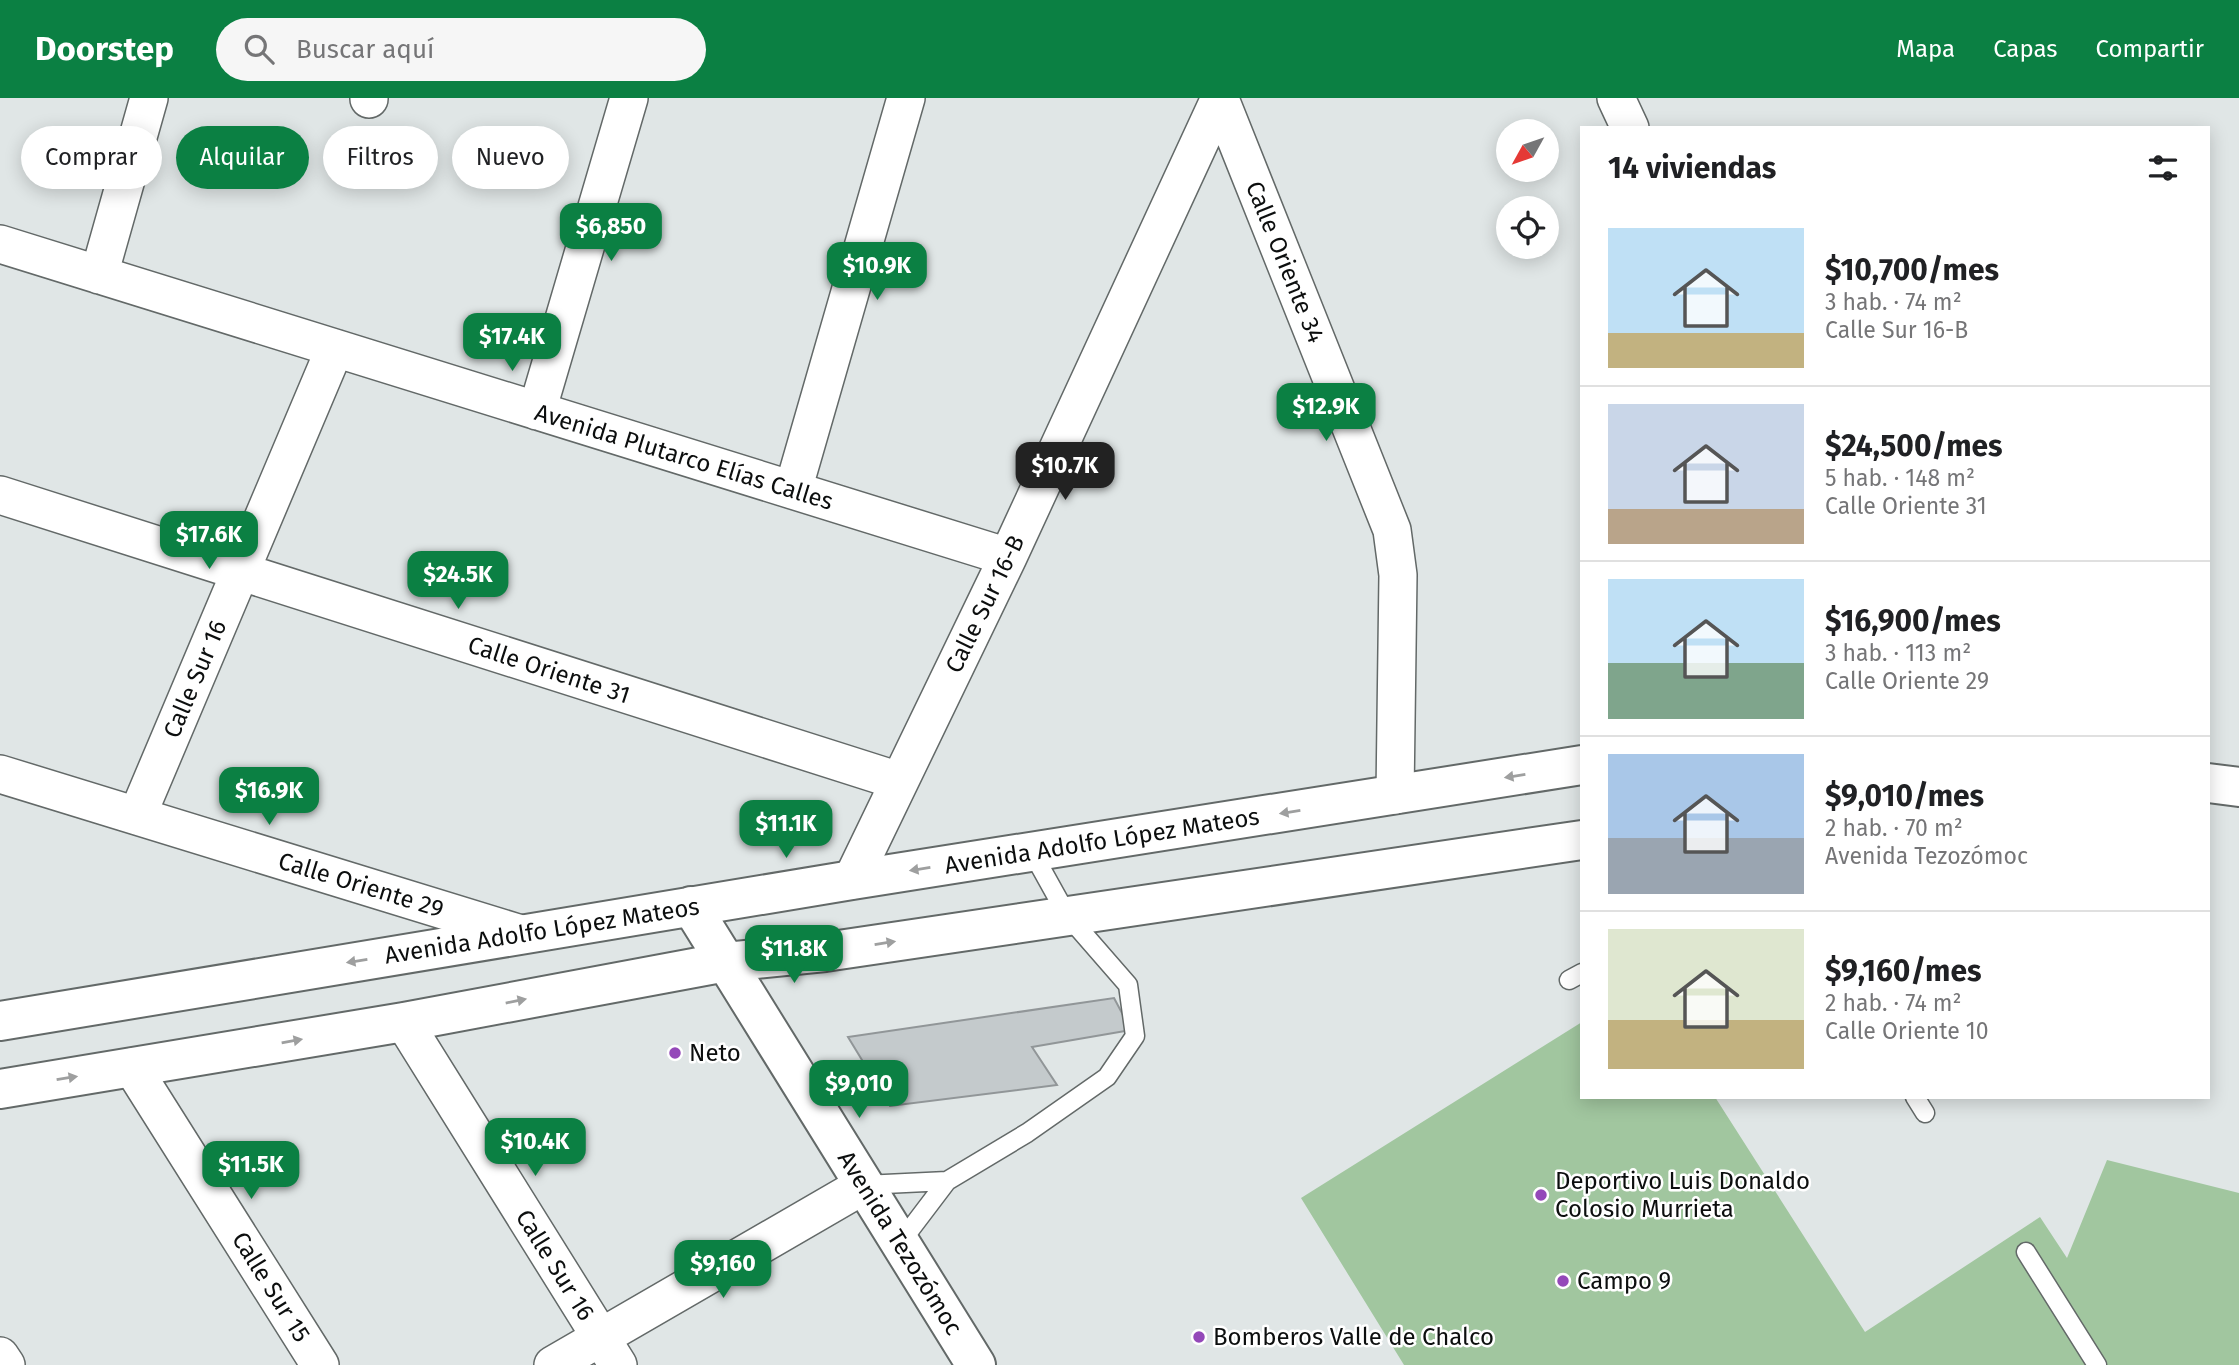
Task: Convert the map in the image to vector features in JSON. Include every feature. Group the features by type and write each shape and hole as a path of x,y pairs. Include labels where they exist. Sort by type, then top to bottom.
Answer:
{"main road":[{"name":"Avenida Adolfo López Mateos","path":"0,1021 691,906 1580,765"},
{"path":"2210,782 2239,787"},
{"path":"0,1089 404,1022 726,962 825,952 1580,840"},
{"name":"Avenida Tezozómoc","path":"691,906 976,1365"}],"street":[{"path":"99,275 149,98"},
{"path":"537,411 629,98"},
{"path":"793,490 906,98"},
{"name":"Calle Sur 16-B","path":"852,880 1008,557 1220,98"},
{"name":"Calle Oriente 34","path":"1220,98 1392,530 1398,575 1395,795"},
{"path":"1616,98 1629,126"},
{"name":"Avenida Plutarco Elías Calles","path":"0,244 1008,557"},
{"name":"Calle Sur 16","path":"137,816 335,348"},
{"name":"Calle Oriente 31","path":"0,495 899,781"},
{"name":"Calle Oriente 29","path":"0,774 521,934"},
{"name":"Calle Sur 16","path":"404,1022 609,1351"},
{"name":"Calle Sur 15","path":"132,1068 320,1365"},
{"path":"554,1365 609,1351 864,1185"},
{"path":"0,1356 6,1365"}],"lane":[{"path":"900,1243 947,1181 1027,1133 1107,1077 1135,1036 1128,985 1067,915 1031,852"},
{"path":"864,1185 947,1181"},
{"path":"2026,1252 2097,1365"}],"green space":[{"name":"Deportivo Luis Donaldo Colosio Murrieta","path":"1580,1023 1580,1099 1716,1099 1865,1332 2040,1217 2067,1258 2107,1160 2239,1193 2239,1365 1404,1365 1301,1198"}],"building":[{"path":"1114,998 1131,1030 1032,1047 1057,1085 890,1106 848,1037"}],"place":[{"name":"Neto","path":"675,1053"},
{"name":"Deportivo Luis Donaldo Colosio Murrieta","path":"1541,1195"},
{"name":"Campo 9","path":"1563,1281"},
{"name":"Bomberos Valle de Chalco","path":"1199,1337"}]}
